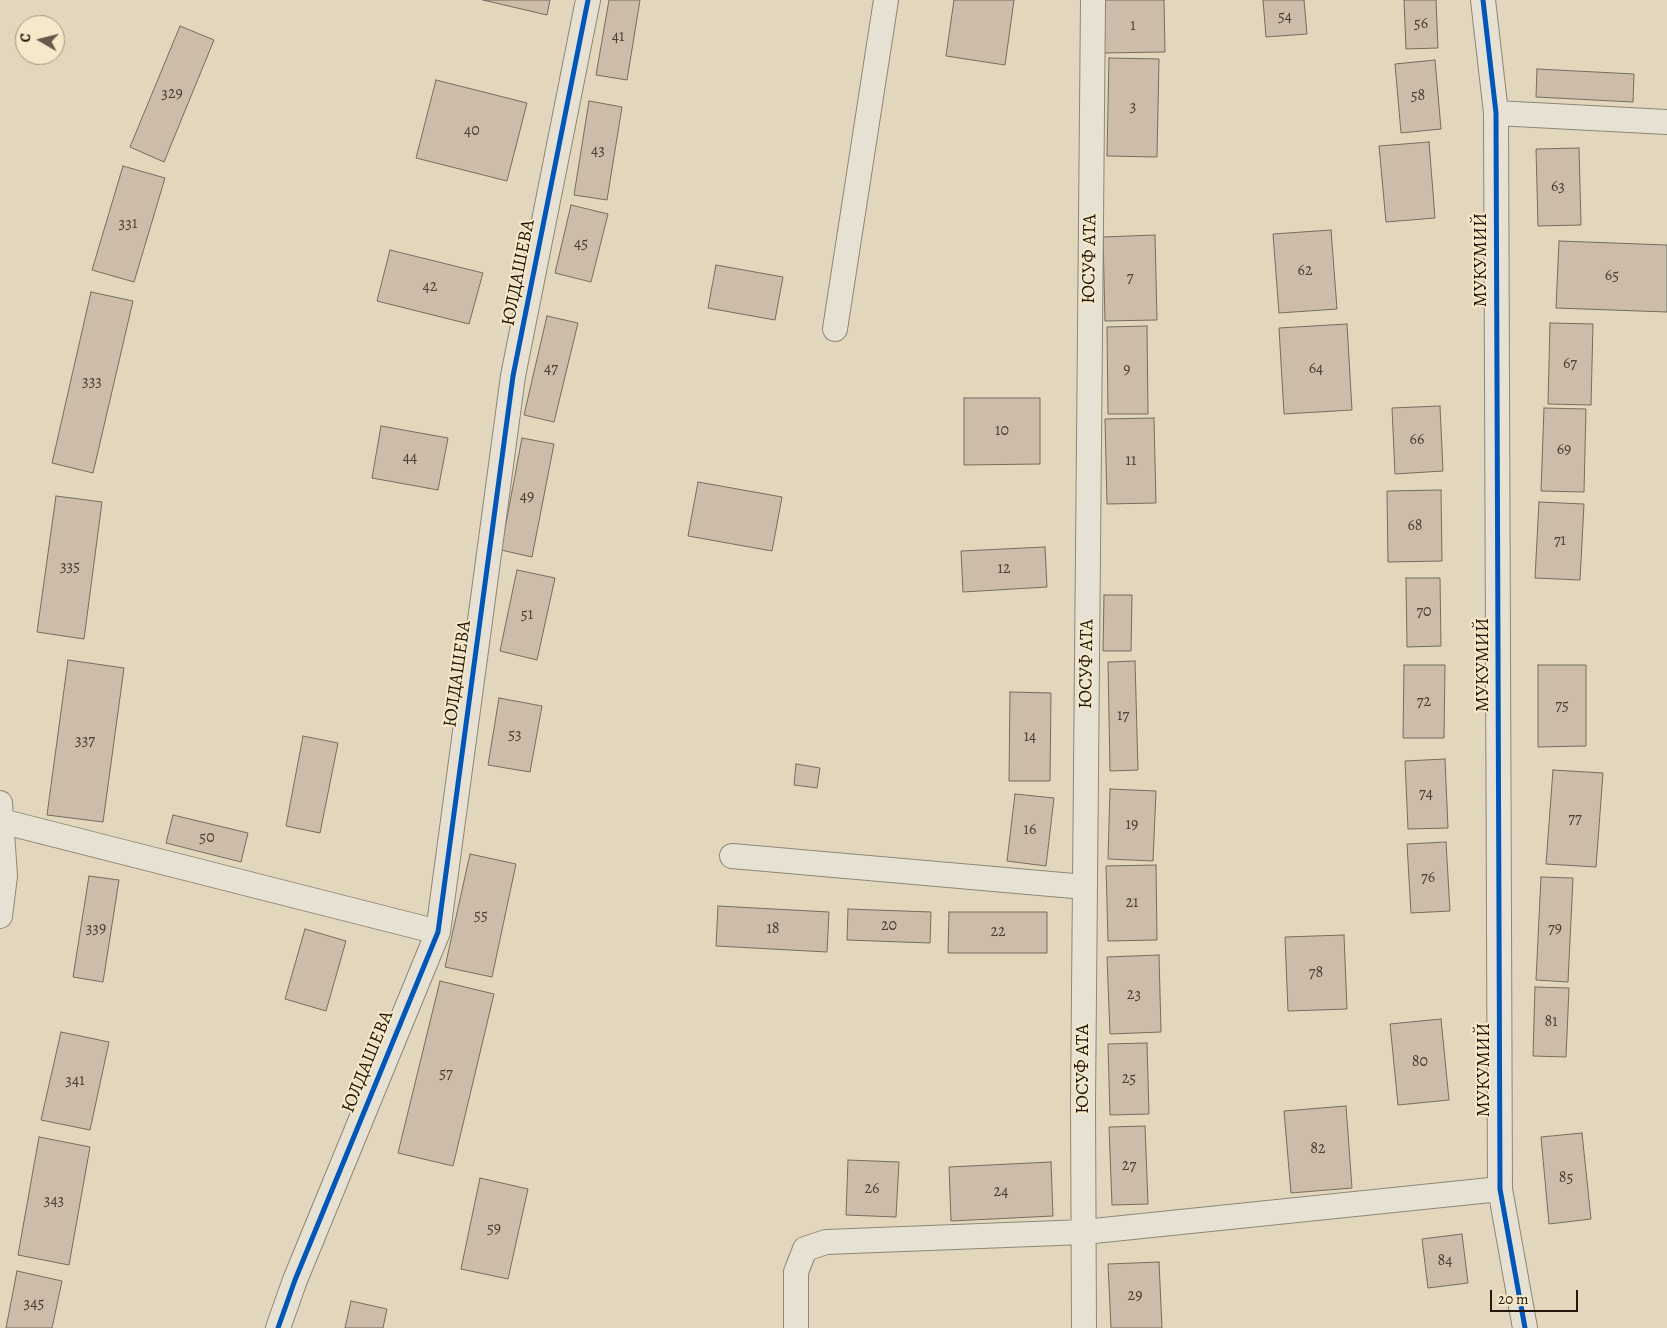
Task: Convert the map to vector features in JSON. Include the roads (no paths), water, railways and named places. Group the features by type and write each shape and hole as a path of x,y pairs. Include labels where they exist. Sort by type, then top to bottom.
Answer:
{"street":[{"name":"ЮЛДАШЕВА","path":"278,1328 295,1280 438,932 513,376 588,0"},
{"path":"835,329 886,0"},
{"name":"ЮСУФ АТА","path":"1084,1328 1085,887 1093,0"},
{"name":"МУКУМИЙ","path":"1483,0 1496,113 1500,1189 1525,1328"},
{"path":"1496,113 1667,122"},
{"path":"0,916 4,876 0,812 438,932"},
{"path":"732,856 1085,887"},
{"path":"796,1328 796,1272 805,1249 826,1242 1084,1232 1500,1189"}]}
